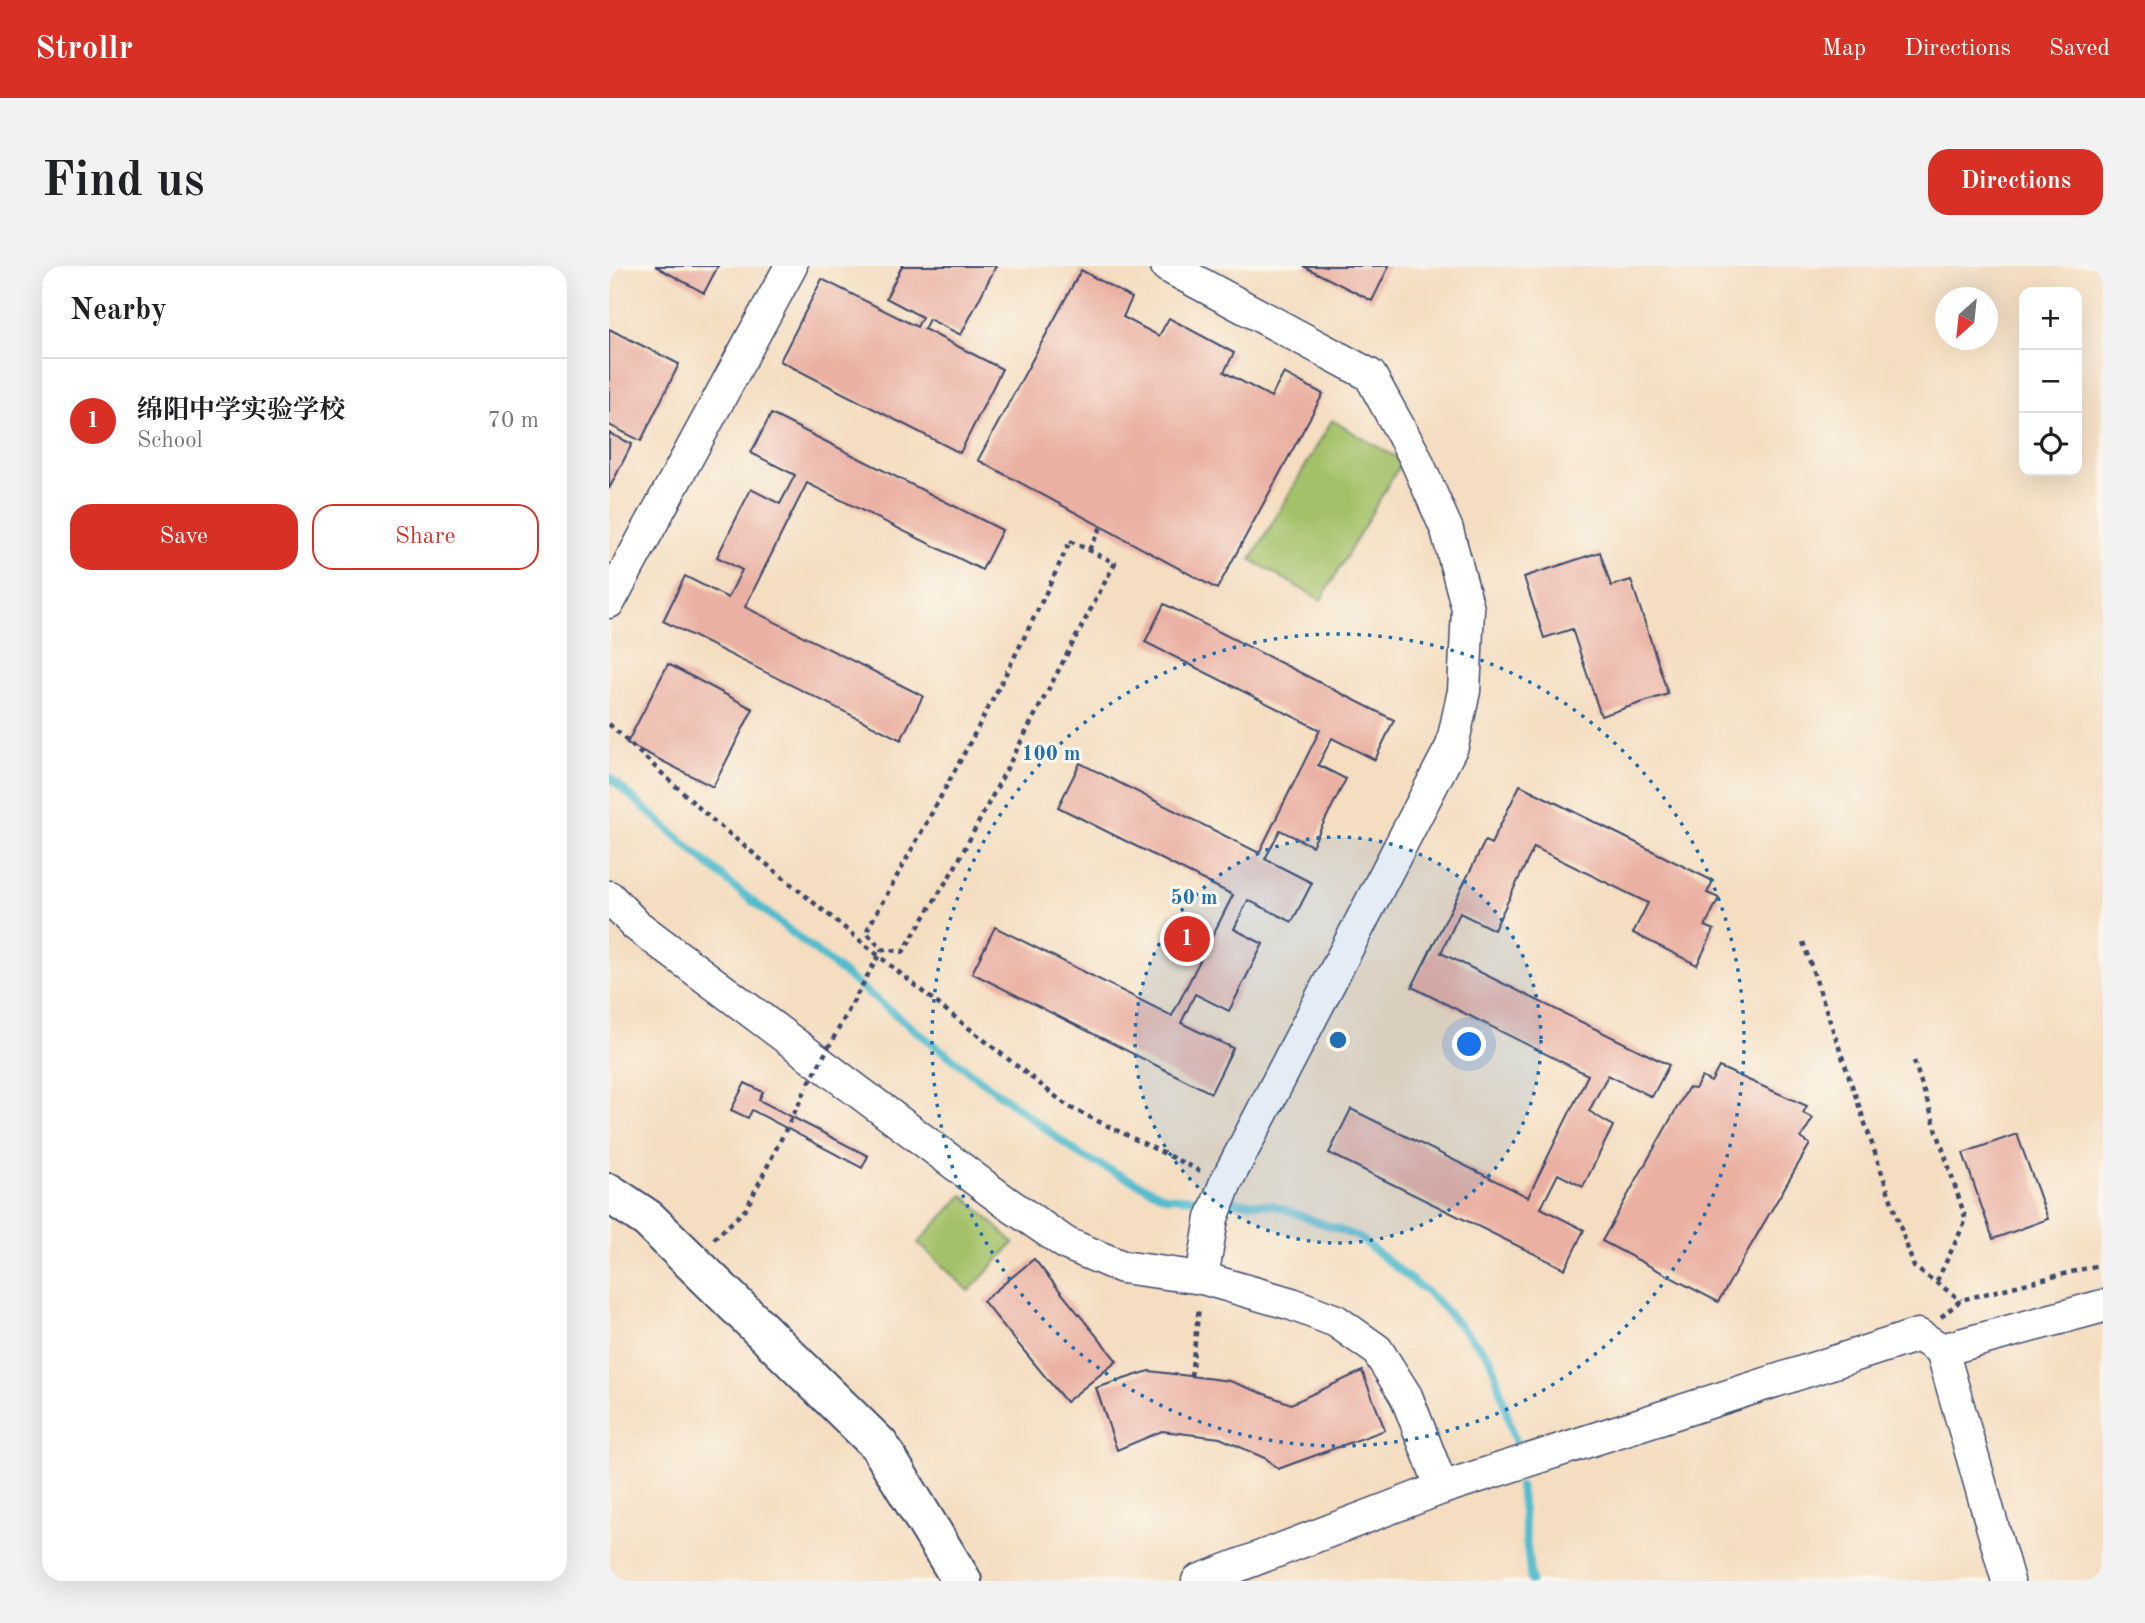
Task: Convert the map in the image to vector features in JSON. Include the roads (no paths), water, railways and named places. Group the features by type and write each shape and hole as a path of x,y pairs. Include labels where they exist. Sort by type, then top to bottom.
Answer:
{"main road":[{"path":"609,1193 648,1219 879,1445 962,1581"}],"street":[{"path":"609,602 791,266"},
{"path":"1167,266 1370,375 1414,455 1447,530 1468,609 1464,691 1452,746 1226,1182 1212,1218 1202,1278"},
{"path":"609,897 636,925 1007,1203 1067,1244 1122,1267 1202,1278 1292,1304 1336,1321 1377,1350 1406,1396 1442,1488"},
{"path":"1198,1581 1442,1488 1930,1342 2103,1306"},
{"path":"1930,1342 2008,1581"}],"waterway":[{"path":"609,777 732,885 920,1034 1080,1155 1166,1197 1212,1200"},
{"path":"1225,1201 1273,1205 1358,1237 1435,1299 1491,1359 1515,1441"},
{"path":"1520,1486 1531,1581"}],"place":[{"name":"绵阳中学实验学校","path":"1187,939"}]}
